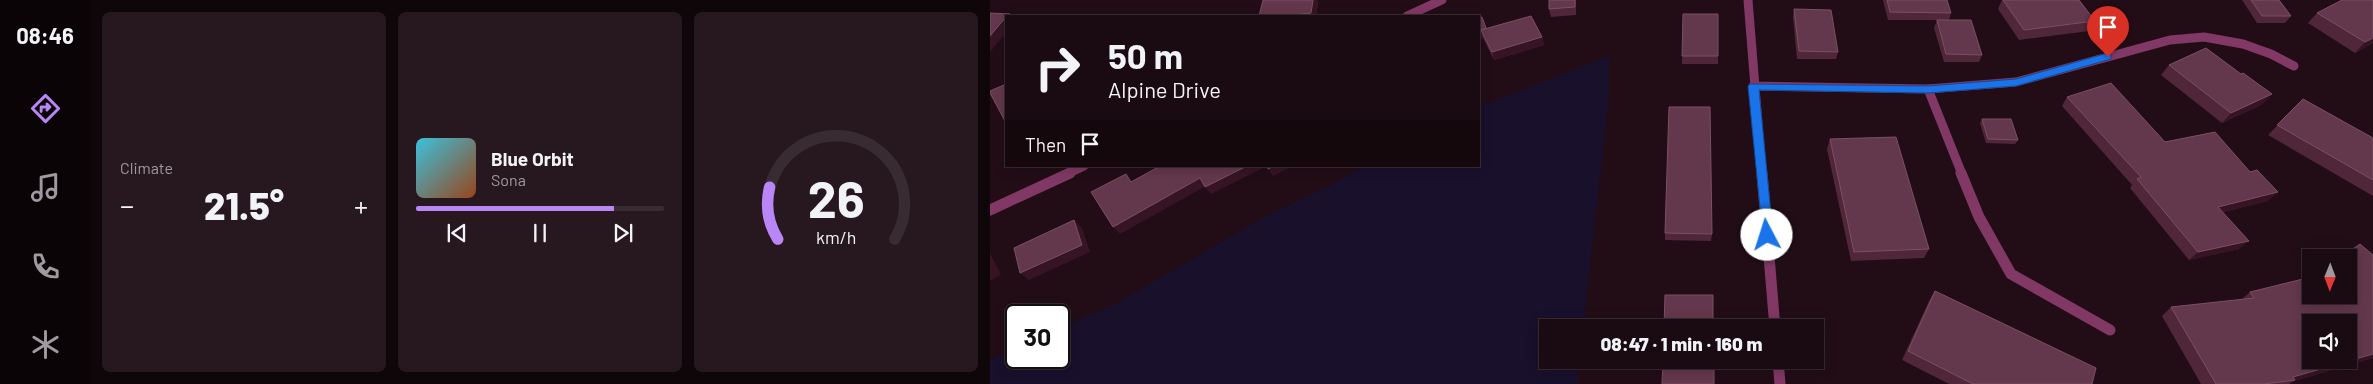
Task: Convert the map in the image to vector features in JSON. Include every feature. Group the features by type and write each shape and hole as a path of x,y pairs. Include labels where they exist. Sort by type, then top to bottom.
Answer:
{"street":[{"path":"1409,15 1442,0"},
{"path":"1748,0 1774,319"},
{"path":"1754,86 1928,89 2016,82 2170,40 2204,37 2243,44 2271,54 2294,66"},
{"path":"1928,89 1979,218 2011,274 2110,330"},
{"path":"990,210 1082,167"},
{"path":"1779,369 1780,384"}],"shaded area":[{"path":"1609,56 1609,97 1584,319 1539,319 1539,369 1578,369 1577,384 990,384 990,361 1005,353 1005,369 1070,369 1070,324 1115,304 1270,214 1328,187 1362,167 1480,167 1480,107"}],"building":[{"path":"1263,0 1313,0 1311,13 1259,15"},
{"path":"1549,0 1575,0 1575,7 1549,9"},
{"path":"1887,0 1947,0 1951,13 1890,12"},
{"path":"2003,0 2079,0 2095,21 2024,30"},
{"path":"2251,0 2279,0 2291,16 2262,16"},
{"path":"2342,0 2373,0 2373,38 2365,42 2317,13"},
{"path":"1794,9 1831,10 1838,52 1799,51"},
{"path":"990,13 1010,14 1005,15 1005,18 990,36"},
{"path":"1683,14 1718,14 1718,56 1682,56"},
{"path":"1531,16 1542,37 1492,52 1481,30"},
{"path":"1482,17 1486,28 1480,31 1480,18"},
{"path":"1937,20 1971,20 1982,55 1946,54"},
{"path":"2206,48 2272,94 2231,113 2169,65"},
{"path":"2111,83 2165,142 2215,132 2250,172 2257,170 2278,192 2218,207 2249,241 2198,252 2137,179 2141,177 2067,97"},
{"path":"1005,84 1005,121 990,93 990,91"},
{"path":"2303,99 2373,138 2373,180 2277,125"},
{"path":"1669,107 1710,107 1712,234 1665,233"},
{"path":"1982,119 2011,119 2018,140 1988,139"},
{"path":"1896,137 1929,249 1854,252 1830,139"},
{"path":"1158,167 1245,167 1205,187 1200,178 1113,227 1091,192 1126,174 1131,182"},
{"path":"1074,220 1082,245 1020,273 1014,248"},
{"path":"2360,244 2373,255 2373,354 2357,359 2357,314 2302,314 2302,369 2321,369 2293,377 2295,380 2264,384 2216,384 2171,307 2254,298 2250,292 2302,279 2302,304 2358,304 2358,249 2353,249"},
{"path":"1935,291 2096,368 2092,384 1973,384 1908,351"},
{"path":"1665,295 1713,295 1713,319 1664,319"},
{"path":"1663,369 1714,369 1714,384 1662,384"}],"route":[{"path":"1767,235 1754,86 1928,89 2016,82 2108,57"}]}
